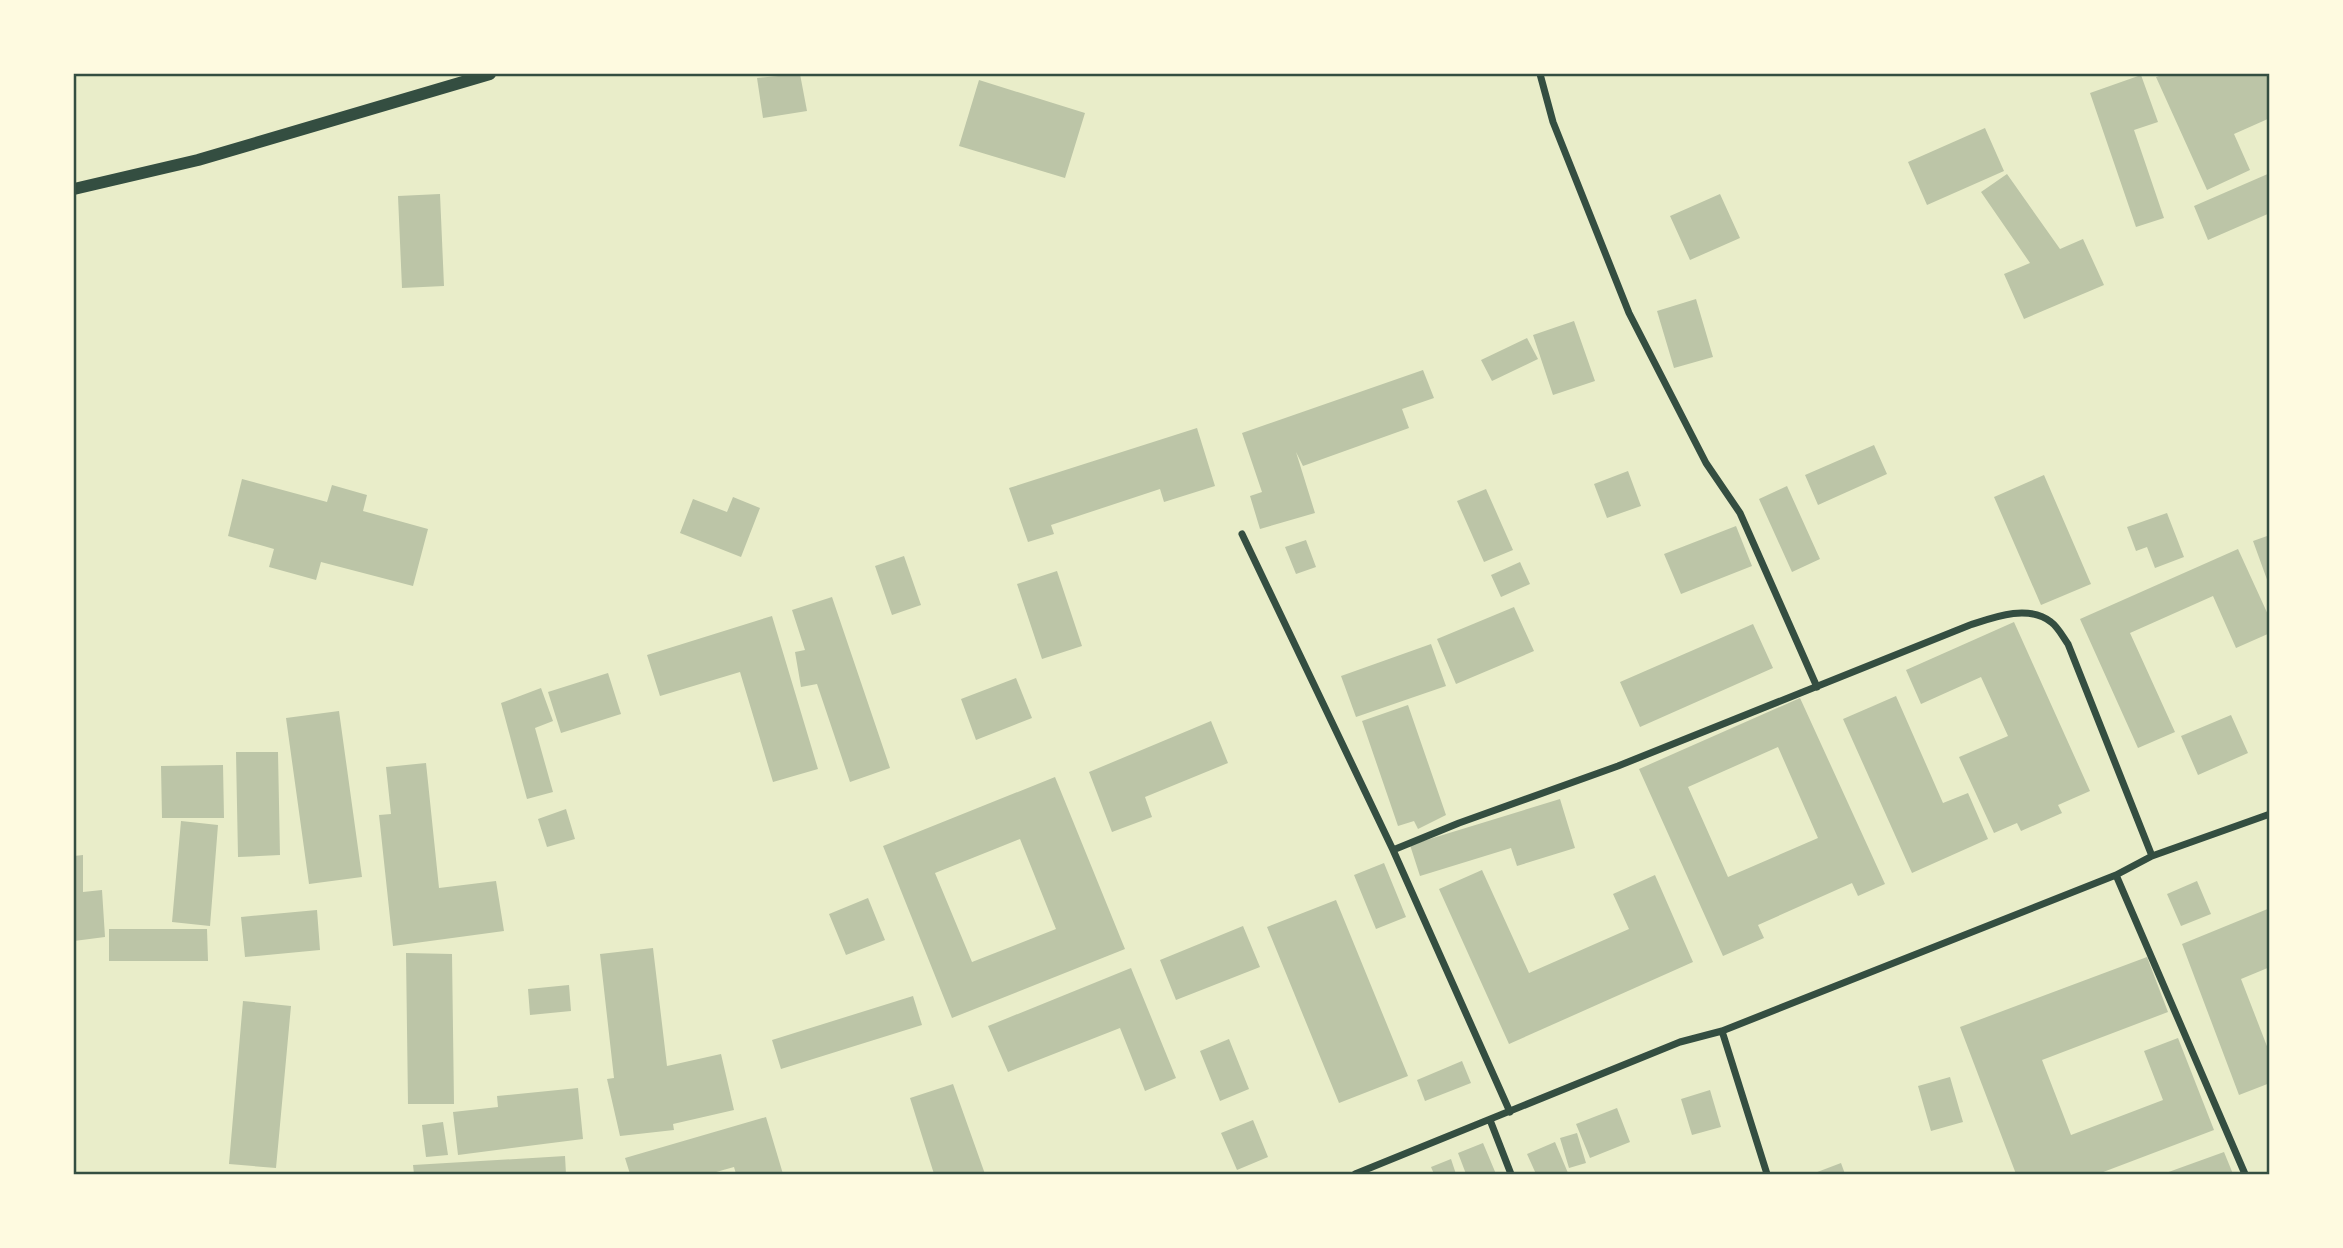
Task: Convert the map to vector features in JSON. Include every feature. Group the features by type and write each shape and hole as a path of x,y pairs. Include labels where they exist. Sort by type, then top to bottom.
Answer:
{"street":[{"path":"74,189 198,160 490,74"},
{"path":"1540,74 1553,122 1629,313 1706,463 1740,513 1816,687"},
{"path":"1242,534 1393,850 1510,1112"},
{"path":"1393,850 1459,823 1618,766 2006,613 2023,613 2050,621 2068,644 2152,856"},
{"path":"1355,1174 1681,1042 1722,1031 2116,875 2152,856 2270,814"},
{"path":"2116,875 2245,1174"},
{"path":"1722,1031 1767,1174"},
{"path":"1490,1120 1511,1174"}],"building":[{"path":"800,74 807,111 763,118 757,78"},
{"path":"2165,74 2270,74 2270,118 2234,134 2250,170 2207,190 2156,77"},
{"path":"2141,75 2158,122 2134,130 2164,218 2136,227 2090,93"},
{"path":"979,80 1085,113 1065,178 959,146"},
{"path":"1985,128 2004,171 1927,205 1908,162"},
{"path":"2270,173 2270,213 2208,240 2194,206"},
{"path":"2007,174 2060,249 2083,239 2104,285 2024,319 2004,274 2030,263 1981,192"},
{"path":"440,194 444,286 402,288 398,196"},
{"path":"1720,194 1740,238 1690,260 1670,216"},
{"path":"1696,299 1713,357 1674,368 1657,311"},
{"path":"1574,321 1595,381 1553,395 1533,335"},
{"path":"1527,338 1538,359 1492,381 1481,360"},
{"path":"1423,370 1434,398 1402,409 1409,428 1303,466 1296,452 1315,513 1260,529 1250,496 1262,492 1242,433"},
{"path":"1197,428 1215,486 1164,502 1160,489 1051,525 1054,534 1028,542 1009,488"},
{"path":"1874,445 1887,474 1818,505 1805,475"},
{"path":"1628,471 1641,506 1607,518 1594,484"},
{"path":"2044,475 2091,584 2041,605 1994,497"},
{"path":"242,479 327,502 332,485 367,495 363,511 428,529 413,586 321,562 316,580 269,567 274,549 228,536"},
{"path":"1787,486 1820,559 1792,572 1759,499"},
{"path":"1486,489 1513,550 1484,562 1457,501"},
{"path":"733,497 760,508 741,557 680,533 693,499 727,512"},
{"path":"2167,513 2184,557 2155,568 2147,547 2136,551 2127,527"},
{"path":"1736,526 1752,566 1681,594 1664,554"},
{"path":"2270,535 2270,585 2269,585 2253,541"},
{"path":"1306,540 1316,567 1296,574 1285,547"},
{"path":"2238,549 2270,619 2270,633 2236,648 2213,596 2130,633 2175,732 2138,748 2080,619"},
{"path":"904,556 921,605 892,615 875,566"},
{"path":"1520,562 1530,584 1501,597 1491,575"},
{"path":"1057,571 1082,646 1042,659 1017,584"},
{"path":"832,597 890,768 850,782 817,684 801,687 795,652 805,650 792,610"},
{"path":"1514,607 1534,651 1456,684 1437,639"},
{"path":"772,616 818,769 773,782 740,672 660,696 647,655"},
{"path":"2014,622 2090,791 2058,805 2062,813 2021,831 2017,823 1994,833 1959,757 2008,736 1981,677 1921,704 1906,670"},
{"path":"1753,624 1773,668 1640,727 1620,682"},
{"path":"1431,644 1446,686 1356,717 1341,676"},
{"path":"608,673 621,714 561,733 548,692"},
{"path":"1016,678 1032,718 976,740 961,699"},
{"path":"541,688 553,721 535,728 553,792 527,799 501,703"},
{"path":"1896,696 1943,803 1968,793 1988,839 1912,873 1843,719"},
{"path":"1800,698 1885,884 1858,896 1852,883 1758,925 1764,938 1723,956 1639,769","holes":["1778,747 1818,838 1728,877 1688,787"]},
{"path":"1408,705 1446,815 1418,829 1414,821 1398,826 1362,721"},
{"path":"339,711 362,877 309,884 286,718"},
{"path":"2231,715 2248,753 2198,775 2181,736"},
{"path":"1211,721 1228,763 1145,797 1152,817 1112,832 1089,772"},
{"path":"236,752 278,752 280,855 238,857"},
{"path":"426,763 439,888 496,881 504,931 393,946 379,815 391,814 386,767"},
{"path":"223,765 224,818 162,818 161,766"},
{"path":"1055,777 1125,949 952,1018 883,846","holes":["1020,839 1056,929 972,962 935,873"]},
{"path":"1560,799 1575,848 1517,866 1511,848 1420,876 1410,845"},
{"path":"566,809 575,839 547,847 538,819"},
{"path":"181,821 218,825 210,926 172,922"},
{"path":"83,855 83,892 102,890 105,937 74,941 74,856"},
{"path":"1384,863 1406,917 1376,929 1354,875"},
{"path":"1482,870 1529,973 1629,929 1613,894 1655,875 1693,962 1509,1044 1439,889"},
{"path":"2197,881 2211,914 2181,926 2167,894"},
{"path":"868,898 885,940 846,955 829,914"},
{"path":"1336,900 1408,1076 1339,1103 1267,927"},
{"path":"2270,908 2270,967 2241,979 2270,1054 2270,1083 2239,1095 2182,944"},
{"path":"317,910 320,950 245,957 241,917"},
{"path":"1243,926 1260,967 1176,1000 1160,960"},
{"path":"109,929 207,929 208,961 109,961"},
{"path":"653,948 667,1066 721,1054 734,1110 673,1124 674,1130 620,1136 607,1079 614,1078 600,954"},
{"path":"406,953 452,954 454,1104 408,1104"},
{"path":"2147,957 2168,1012 2042,1060 2071,1135 2163,1100 2144,1051 2178,1038 2214,1130 2098,1174 2016,1174 1960,1027"},
{"path":"1131,968 1176,1078 1145,1091 1120,1028 1008,1072 988,1026"},
{"path":"569,985 571,1011 530,1015 528,989"},
{"path":"913,996 922,1025 781,1069 772,1040"},
{"path":"243,1001 291,1006 276,1168 229,1164"},
{"path":"1229,1039 1249,1089 1220,1101 1200,1051"},
{"path":"1462,1061 1471,1083 1425,1101 1417,1080"},
{"path":"1950,1077 1963,1122 1931,1131 1918,1086"},
{"path":"953,1084 985,1174 934,1174 910,1098"},
{"path":"578,1088 583,1139 458,1155 453,1112 498,1107 497,1096"},
{"path":"1710,1090 1721,1127 1692,1135 1681,1099"},
{"path":"1617,1108 1630,1142 1590,1158 1576,1124"},
{"path":"766,1117 783,1174 736,1174 734,1167 709,1174 630,1174 625,1158"},
{"path":"1253,1120 1268,1157 1237,1170 1221,1133"},
{"path":"443,1122 448,1155 426,1157 422,1125"},
{"path":"1577,1133 1586,1163 1569,1168 1560,1138"},
{"path":"1555,1142 1568,1173 1536,1174 1527,1154"},
{"path":"1483,1143 1496,1174 1466,1174 1458,1153"},
{"path":"2224,1152 2233,1174 2163,1174"},
{"path":"565,1156 566,1174 414,1174 413,1165"},
{"path":"1451,1159 1456,1174 1434,1174 1431,1167"},
{"path":"1841,1163 1845,1174 1812,1174"}]}
